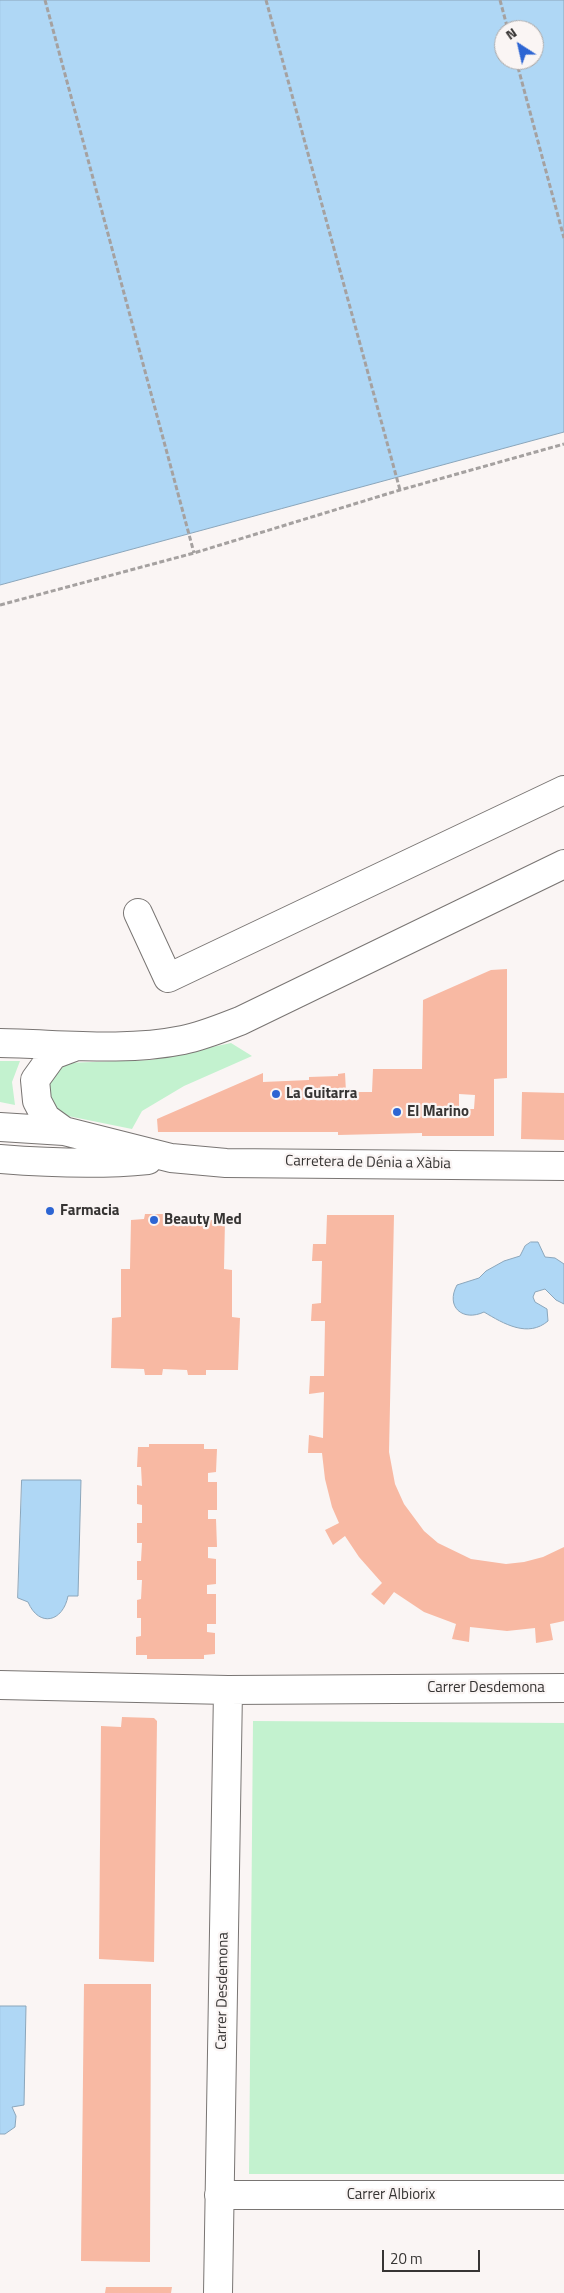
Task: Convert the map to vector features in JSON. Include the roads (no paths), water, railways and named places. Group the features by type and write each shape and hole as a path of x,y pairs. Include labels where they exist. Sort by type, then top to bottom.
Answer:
{"street":[{"path":"138,913 168,978 564,790"},
{"path":"0,1043 164,1042 211,1032 240,1021 564,864"},
{"path":"64,1131 46,1118 37,1100 36,1080 53,1056 80,1044"},
{"path":"0,1117 64,1131"},
{"name":"Carretera de Dénia a Xàbia","path":"0,1127 64,1131 171,1158"},
{"name":"Carretera de Dénia a Xàbia","path":"0,1160 50,1163 114,1163 171,1158 226,1162 564,1166"},
{"name":"Carrer Desdemona","path":"0,1686 228,1690 564,1688"},
{"name":"Carrer Desdemona","path":"218,2293 228,1690"},
{"name":"Carrer Albiorix","path":"219,2195 564,2195"}],"water":[{"path":"0,0 564,0 564,432 0,585"},
{"path":"531,1242 538,1242 545,1257 555,1258 564,1264 564,1304 556,1300 545,1289 535,1292 533,1297 535,1302 547,1309 548,1321 540,1326 524,1329 508,1325 484,1312 469,1315 463,1314 458,1310 453,1300 457,1285 479,1278 486,1271 504,1261 520,1256 525,1246"},
{"path":"22,1480 81,1480 78,1596 68,1596 61,1612 50,1618 38,1616 28,1602 18,1598"},
{"path":"0,2006 26,2006 24,2105 12,2107 16,2116 15,2127 5,2134 0,2134"}],"place":[{"name":"La Guitarra","path":"276,1094"},
{"name":"El Marino","path":"397,1112"},
{"name":"Farmacia","path":"50,1211"},
{"name":"Beauty Med","path":"154,1220"}]}
